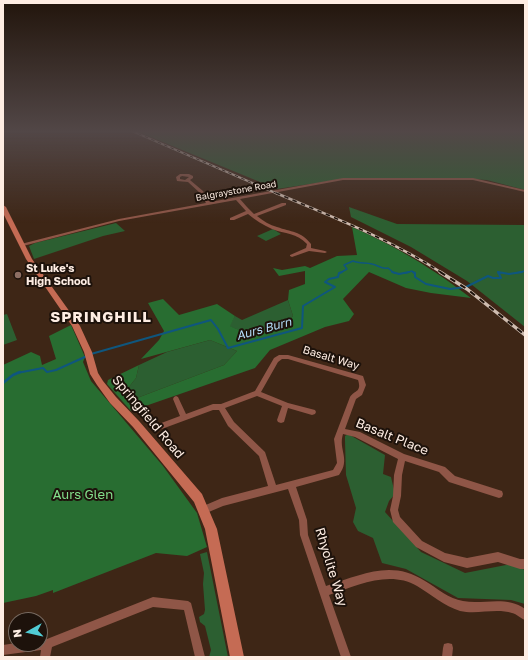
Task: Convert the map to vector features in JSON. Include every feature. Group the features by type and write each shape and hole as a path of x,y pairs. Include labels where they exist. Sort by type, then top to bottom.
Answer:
{"street":[{"path":"178,180 177,178 181,175 191,175 196,173"},
{"path":"188,180 192,177 191,175"},
{"name":"Balgraystone Road","path":"23,245 114,222 347,179 473,179 525,191"},
{"path":"171,181 188,180 202,192 209,204"},
{"path":"238,199 248,212 254,216 273,227 292,231 301,236 309,244 308,249"},
{"path":"254,216 284,204"},
{"name":"Springfield Road","path":"3,207 29,259 76,326 89,355 94,374 113,400 136,424 198,498 211,529 237,657"},
{"path":"276,207 283,211"},
{"path":"232,219 248,212"},
{"path":"292,256 308,249 325,252"},
{"name":"Basalt Way","path":"204,510 222,502 336,473 340,469 341,463 338,439 353,397 360,393 364,382 358,377 288,357 281,357 276,360 257,393"},
{"path":"159,427 212,407 221,407 257,393 286,405 312,412"},
{"path":"176,399 184,418"},
{"path":"281,420 286,405"},
{"path":"221,407 231,424 262,454 273,488"},
{"name":"Basalt Place","path":"342,431 357,434 402,457 442,469 452,479 499,494"},
{"path":"402,457 398,475 397,496 394,510 396,519 420,544 444,557 467,563 498,557 520,564 525,564"},
{"name":"Rhyolite Way","path":"291,484 303,520 304,535 346,657"},
{"path":"323,592 383,574 394,574 420,581 448,602 474,608 512,606 525,615"},
{"path":"48,644 153,602 188,606 200,657"}],"green space":[{"path":"211,162 525,162 525,190 487,180 350,178 277,189"},
{"path":"349,207 397,224 525,225 525,327 467,281 411,247 351,217"},
{"path":"116,223 125,231 103,236 34,259 29,246 35,243"},
{"path":"352,227 384,242 414,259 471,298 406,288 369,272 343,299 354,314 349,321 325,327 270,350 255,368 131,411 107,384 108,380 139,365 136,378 125,392 137,398 224,365 237,351 210,340 141,359 159,340 164,331 148,303 163,299 179,315 217,304 235,316 230,326 247,332 271,332 286,323 293,316 288,300 289,290 305,284 305,271 279,276 273,268 282,270 305,266 310,268 337,256 357,255"},
{"path":"273,229 281,234 266,241 257,236"},
{"path":"288,300 293,316 286,323 271,332 247,332 229,326 235,316 242,320"},
{"path":"7,314 17,340 3,345 3,315"},
{"name":"Aurs Glen","path":"71,325 85,357 83,362 91,381 163,466 197,513 207,547 187,556 156,553 53,593 53,590 36,596 3,603 3,365 31,352 40,356 42,365 56,359 49,336"},
{"path":"210,340 237,351 224,365 137,398 125,392 136,378 139,365 167,352"},
{"path":"348,434 385,455 383,474 391,477 395,494 389,501 385,512 421,552 465,573 511,564 525,570 525,604 511,600 458,598 406,569 382,563 373,538 358,531 353,522 356,508 346,475 345,436"},
{"path":"207,552 228,657 209,657 211,650 205,626 200,622 199,617 204,614 205,610 203,584 204,573 200,554"}],"waterway":[{"name":"Aurs Burn","path":"341,272 347,269 344,265 353,261 370,263 388,268 393,272"},
{"name":"Aurs Burn","path":"517,273 525,271"},
{"name":"Aurs Burn","path":"91,354 211,320 218,329 228,348 302,328 303,306 335,287 325,282 329,279 338,277 339,273 341,272"},
{"name":"Aurs Burn","path":"393,272 399,274 409,272"},
{"name":"Aurs Burn","path":"409,272 413,272"},
{"name":"Aurs Burn","path":"413,272 415,273 415,277 426,284 450,289 466,287 488,276 493,278 501,278 498,273"},
{"name":"Aurs Burn","path":"517,273 522,272"},
{"name":"Aurs Burn","path":"498,273 517,273"},
{"name":"Aurs Burn","path":"18,373 43,368 47,372 56,370 87,356"},
{"name":"Aurs Burn","path":"3,383 18,373"}],"railway":[{"path":"203,162 278,194"},
{"path":"276,193 381,239 442,273"},
{"path":"440,272 467,289 525,335"}],"place":[{"name":"St Luke's High School","path":"18,275"}],"district":[{"name":"SPRINGHILL","path":"101,317"}]}
